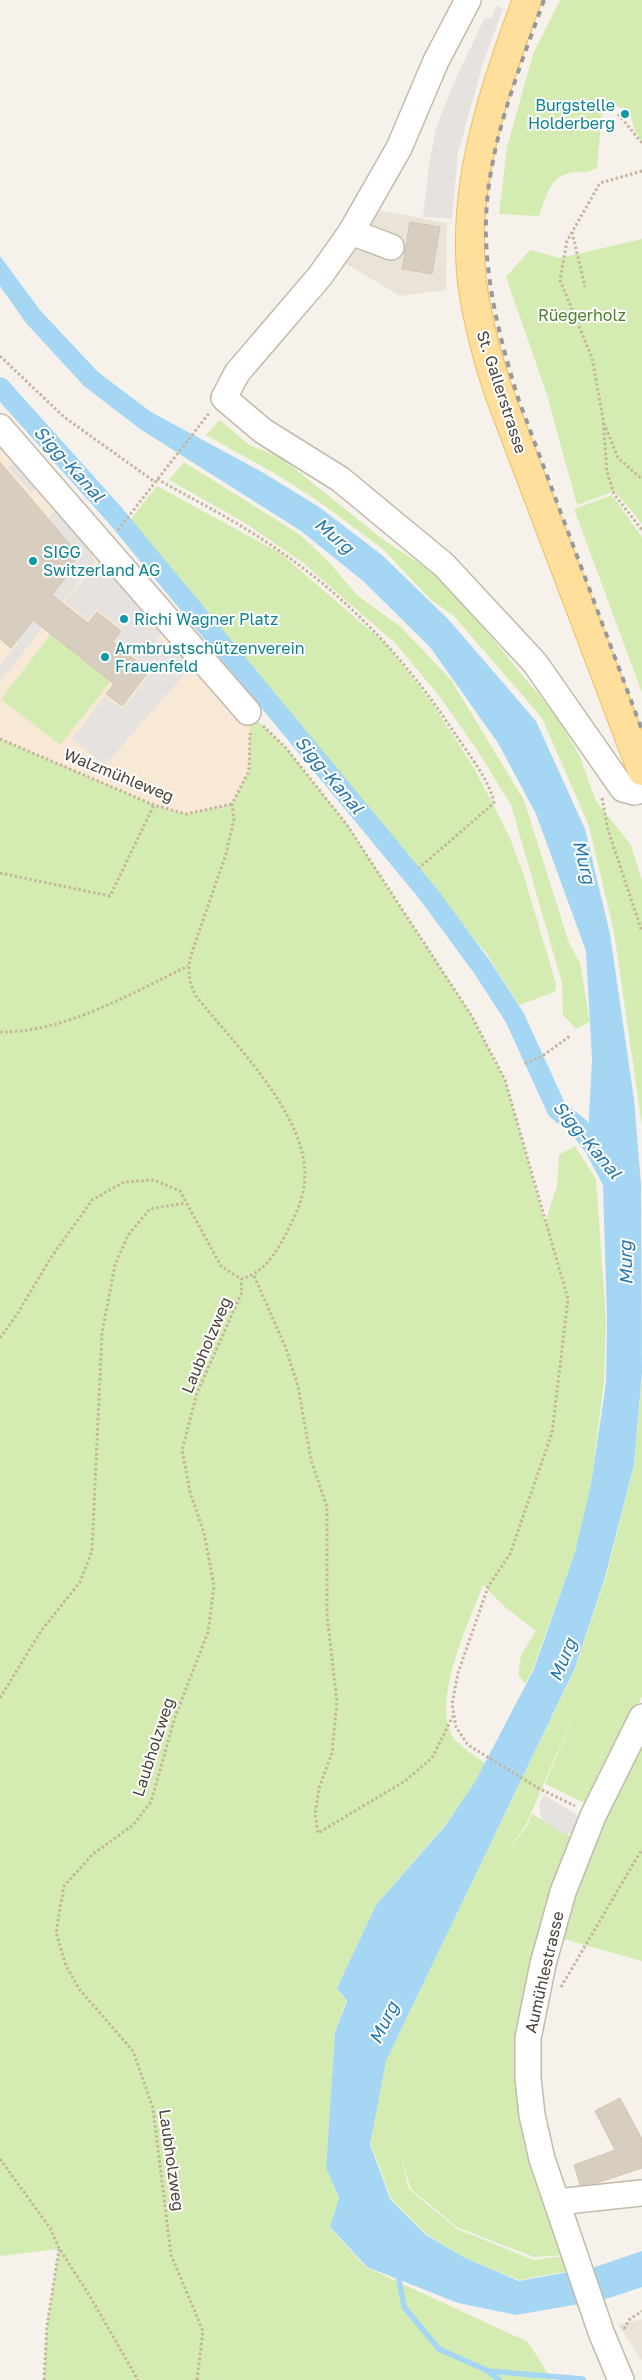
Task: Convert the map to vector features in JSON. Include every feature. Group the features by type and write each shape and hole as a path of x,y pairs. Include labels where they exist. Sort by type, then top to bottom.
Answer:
{"main road":[{"name":"St. Gallerstrasse","path":"527,0 502,68 475,175 470,232 472,282 482,334 499,393 642,770"}],"street":[{"path":"468,0 436,61 399,148 351,232 320,276 237,373 224,398 263,432 340,479 444,565 535,663 623,789 634,792 642,790"},
{"path":"351,232 391,247"},
{"path":"0,428 248,712"},
{"name":"Aumühlestrasse","path":"620,2379 601,2332 542,2159 532,2115 528,2078 528,2038 535,2000 563,1892 593,1816 642,1717"},
{"path":"557,2202 642,2193"}],"path":[{"path":"618,114 642,143"},
{"path":"642,171 600,183 567,241 560,280 592,358 603,419 607,472 614,494 642,530"},
{"path":"572,232 585,287"},
{"path":"0,356 64,417 156,480 233,521 300,566 384,639 437,706 471,759 494,803 419,868"},
{"path":"116,533 214,407"},
{"path":"603,419 618,458 642,479"},
{"path":"0,1338 18,1314 50,1259 92,1200 124,1182 154,1180 180,1191 184,1203 221,1266 241,1280 254,1276 264,1267 283,1239 298,1210 304,1186 303,1157 293,1127 278,1097 196,996 189,982 188,966 196,937 226,854 234,819 232,804 249,771 250,737 248,712"},
{"path":"248,712 286,748 347,825 471,1015 505,1080 568,1299 552,1433 510,1554 488,1587 461,1664 452,1704 456,1727 468,1746 538,1788 576,1807"},
{"name":"Walzmühleweg","path":"0,739 154,805 186,814 232,804"},
{"path":"601,794 608,830 642,932"},
{"path":"0,874 110,896 154,805"},
{"path":"0,1032 21,1032 87,1014 188,966"},
{"path":"525,1064 541,1057 570,1036"},
{"path":"0,1698 41,1631 80,1582 92,1551 102,1333 115,1265 128,1235 150,1209 184,1203"},
{"path":"254,1276 285,1346 298,1386 312,1460 327,1507 327,1615 337,1702 332,1753 319,1788 315,1814 318,1833 405,1781 432,1758 454,1715"},
{"name":"Laubholzweg","path":"197,2380 202,2331 171,2256 153,2108 134,2051 80,1990 66,1966 56,1932 64,1886 93,1854 133,1825 151,1802 175,1717 208,1632 214,1586 204,1533 190,1492 182,1450 197,1393 242,1292 241,1280"},
{"path":"559,1989 585,1949 642,1850"},
{"path":"0,2158 50,2228 59,2248 91,2298 138,2380"},
{"path":"44,2380 47,2326 59,2248"}],"shaded area":[{"path":"497,6 503,9 483,63 458,153 452,219 423,217 430,158 436,128 452,87 485,17 491,19"},
{"path":"374,209 447,223 446,290 400,296 338,259"},
{"path":"0,428 248,712 250,737 249,771 232,804 186,814 154,805 0,739"},
{"path":"18,459 40,484 31,492 8,468"},
{"path":"56,509 94,550 92,556 95,561 0,682 0,665 19,642 3,641 80,555 48,519"},
{"path":"101,559 168,629 156,638 165,649 176,640 196,661 105,765 72,739 105,696 122,709 152,671 115,642 123,630 97,609 88,620 65,602"},
{"path":"544,1795 579,1816 572,1833 563,1834 541,1818 539,1805"},
{"path":"642,2319 642,2361 618,2325"}],"green space":[{"path":"560,0 642,0 642,142 635,130 629,111 603,101 597,168 566,174 555,181 548,191 539,216 499,214 507,147 533,54"},
{"name":"Rüegerholz","path":"642,239 642,524 615,491 577,505 547,395 506,277 530,250 560,258"},
{"path":"220,420 249,445 280,457 385,541 442,578 558,718 580,757 596,801 631,845 642,881 642,1126 614,932 589,826 542,718 454,616 431,600 383,549 321,503 274,473 206,435"},
{"path":"184,462 299,534 327,560 357,595 401,627 451,680 524,800 569,943 580,963 590,1022 576,1029 563,1015 562,983 511,805 479,753 440,697 395,643 302,562 245,523 169,480"},
{"path":"157,486 280,553 386,644 432,703 474,768 510,838 524,876 556,984 555,992 519,1005 486,953 130,520"},
{"path":"612,495 642,537 642,693 574,509"},
{"path":"51,634 111,681 60,745 1,699"},
{"path":"248,712 286,748 347,825 471,1015 505,1080 545,1222 557,1186 559,1155 575,1146 596,1179 606,1319 604,1382 591,1484 575,1552 533,1669 525,1684 518,1674 521,1655 536,1631 505,1607 483,1585 454,1665 448,1687 446,1709 449,1728 457,1742 485,1763 476,1780 445,1825 376,1905 337,1988 346,2001 335,2032 326,2168 339,2199 330,2228 366,2267 528,2342 552,2380 44,2380 47,2326 59,2249 0,2256 0,739 154,805 186,814 232,804 249,771 250,737"},
{"path":"642,1378 642,1696 589,1805 545,1784 579,1702 526,1825 501,1859 527,1826 532,1814 574,1838 518,2032 564,2255 534,2257 457,2227 411,2189 400,2154 409,2189 457,2229 534,2260 564,2256 569,2271 519,2280 464,2258 426,2234 391,2199 371,2144 372,2123 386,2061 575,1669 606,1576 634,1466"},
{"path":"642,1737 642,1961 560,1938 600,1823"}],"water":[{"name":"Murg","path":"0,256 40,310 98,372 151,412 262,472 319,507 382,555 449,620 536,721 585,829 610,934 634,1099 641,1185 642,1372 634,1465 605,1577 575,1668 386,2061 370,2144 390,2199 426,2235 465,2258 519,2281 595,2267 642,2251 642,2287 603,2300 516,2315 458,2303 367,2267 330,2227 339,2198 326,2168 335,2032 347,2001 337,1988 376,1905 445,1826 476,1780 534,1669 575,1552 591,1484 606,1383 607,1319 603,1185 587,1155 592,1059 586,951 536,814 498,743 430,647 363,581 301,531 140,429 84,386 26,323 0,286"}],"building":[{"path":"410,222 440,227 432,274 402,269"},
{"name":"SIGG Switzerland AG","path":"0,462 79,555 63,576 65,578 52,595 88,623 97,612 121,631 113,642 149,671 122,706 106,694 114,684 33,620 11,648 0,639"},
{"path":"620,2098 642,2139 642,2168 597,2183 580,2185 574,2165 615,2150 595,2111"}],"waterway":[{"name":"Sigg-Kanal","path":"0,387 114,514 429,895 482,967 515,1018 557,1110 579,1127 604,1160"},
{"path":"398,2274 404,2307 439,2349 488,2371 499,2380"},
{"path":"488,2371 583,2379"}],"railway":[{"path":"544,0 513,87 496,147 490,177 487,208 487,259 501,339 518,398 642,730"}],"place":[{"name":"Burgstelle Holderberg","path":"625,114"},
{"name":"SIGG Switzerland AG","path":"33,561"},
{"name":"Richi Wagner Platz","path":"124,619"},
{"name":"Armbrustschützenverein Frauenfeld","path":"105,657"}]}
